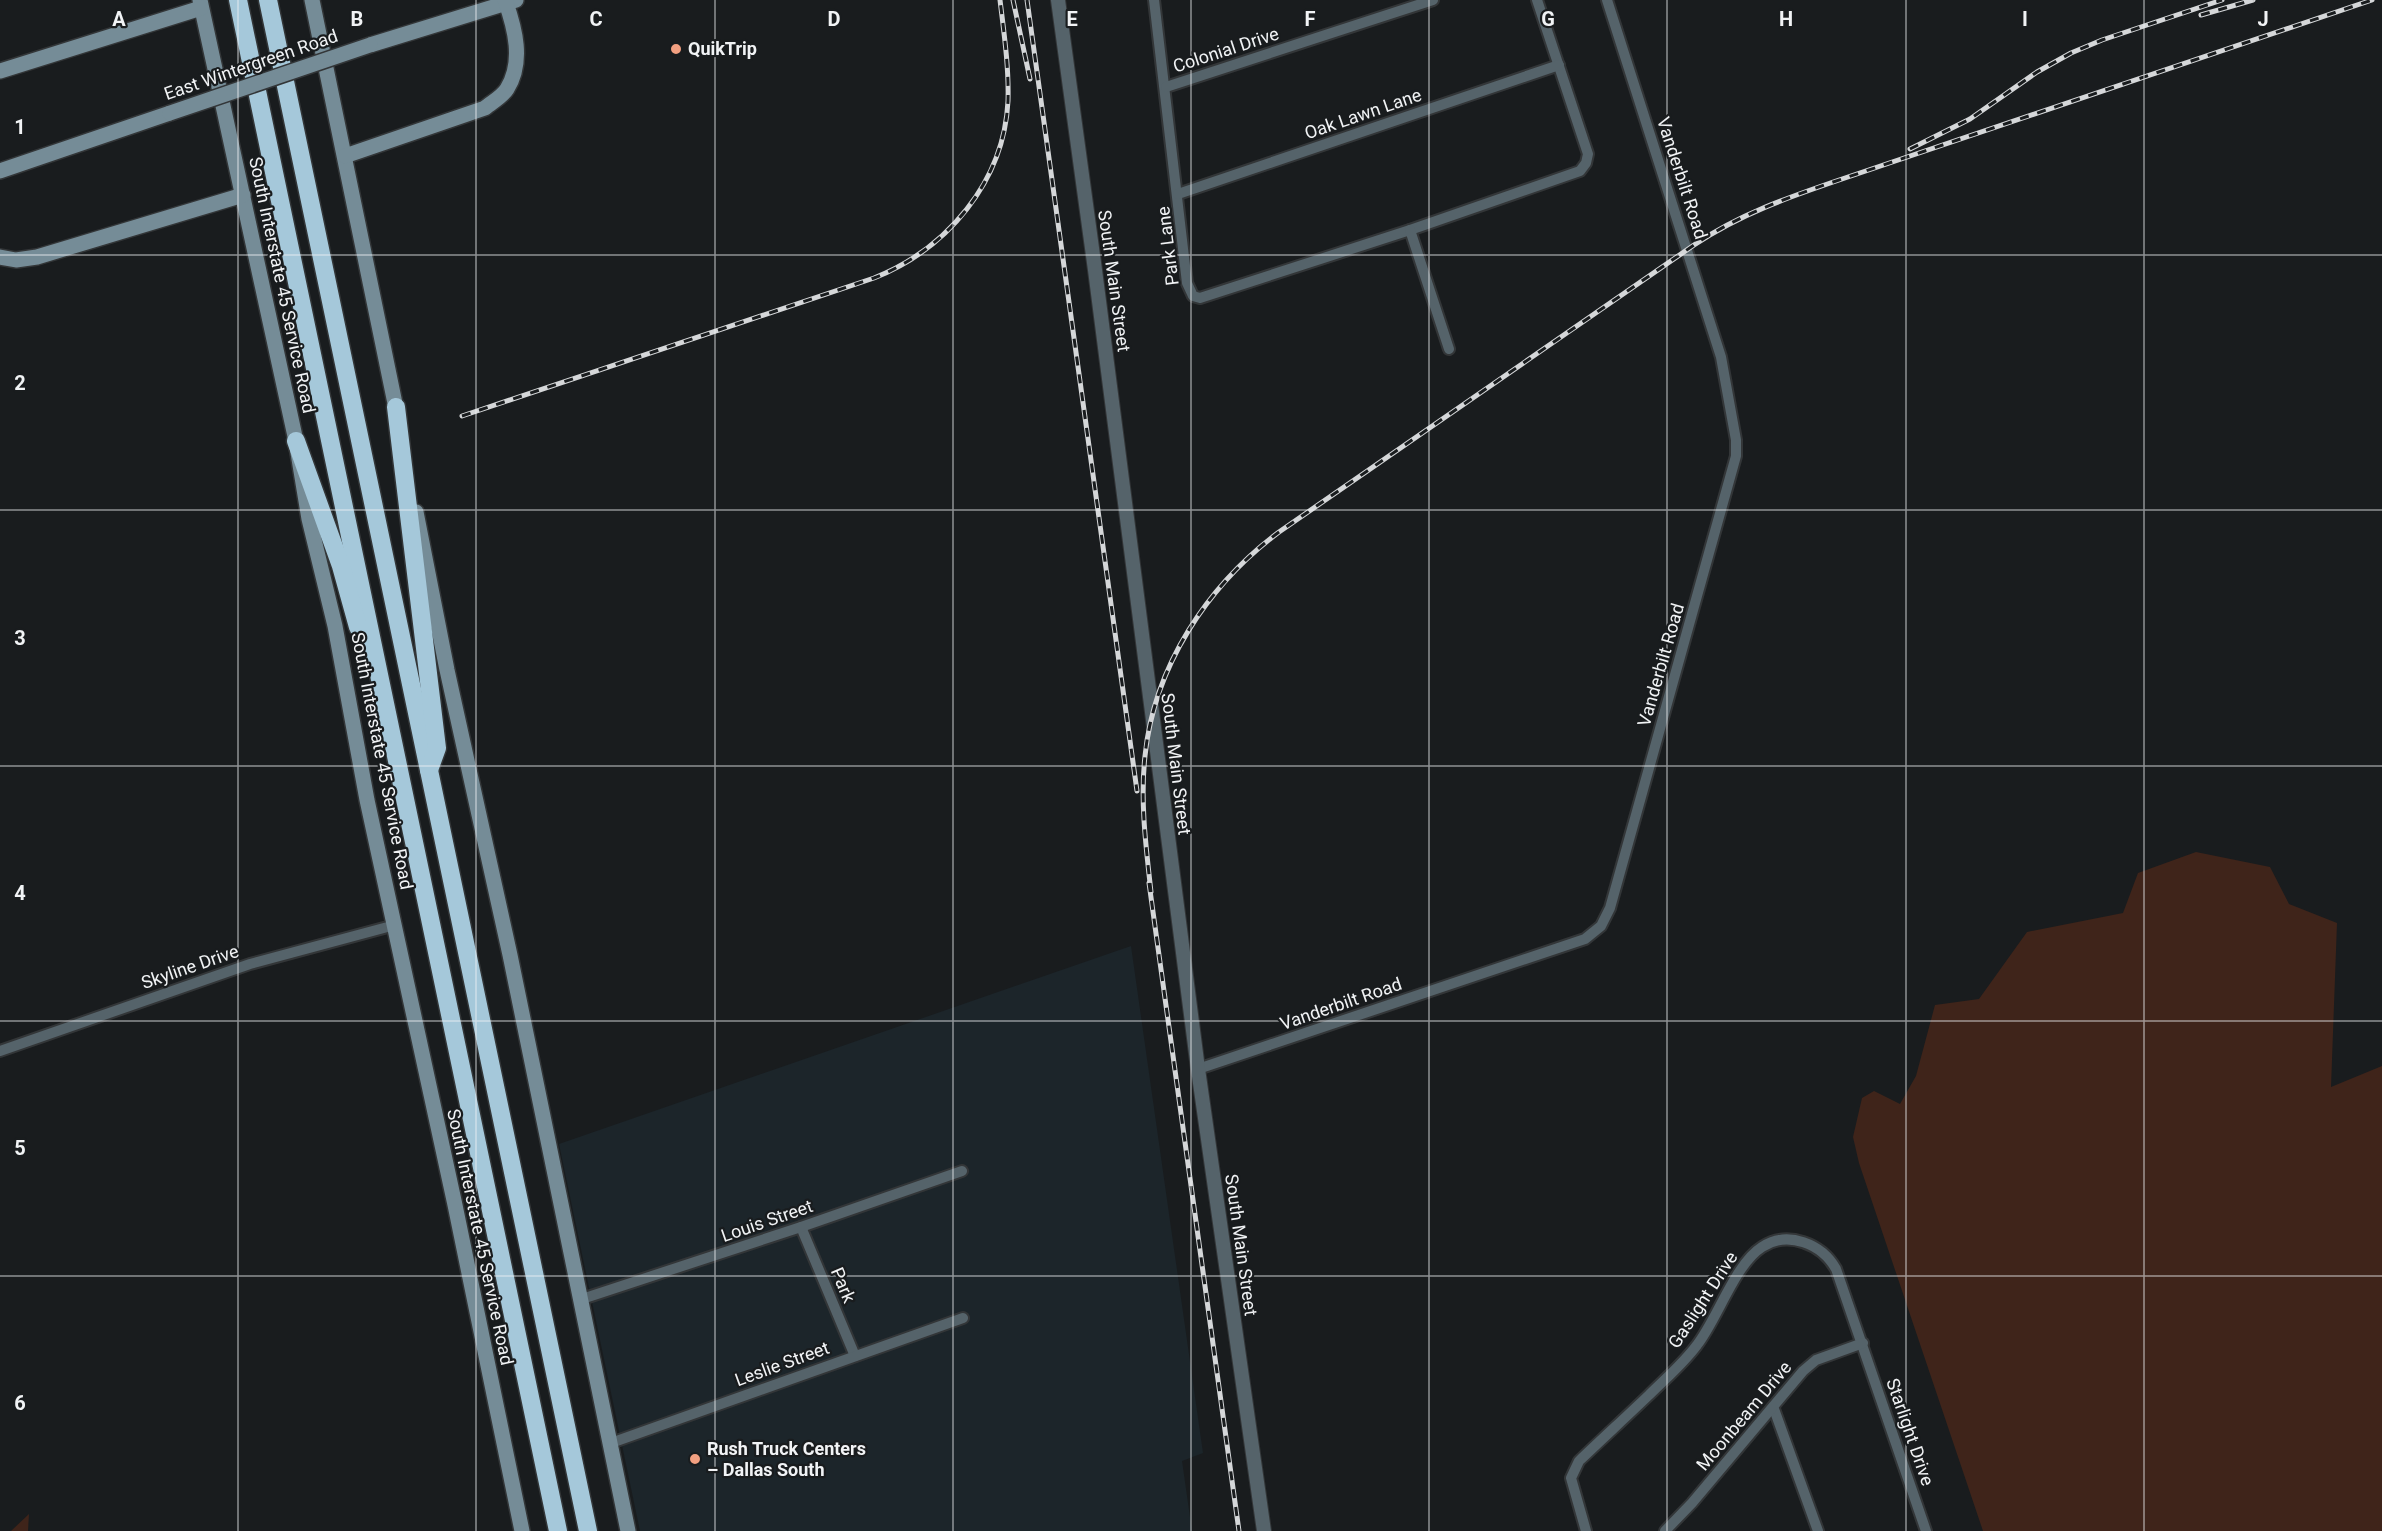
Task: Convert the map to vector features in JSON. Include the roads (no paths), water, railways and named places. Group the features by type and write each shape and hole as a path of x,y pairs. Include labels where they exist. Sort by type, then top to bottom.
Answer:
{"highway":[{"path":"238,0 558,1531"},
{"path":"268,0 588,1531"},
{"path":"396,407 437,748 429,771"},
{"path":"296,441 334,545 371,672 387,711"}],"main road":[{"path":"312,0 396,407 447,670 509,947 628,1531"},
{"path":"345,156 485,108 500,97 507,90 512,79 517,54 509,1"},
{"name":"East Wintergreen Road","path":"0,171 370,45 509,1"},
{"path":"0,71 200,4"},
{"name":"South Interstate 45 Service Road","path":"200,4 296,441 309,519 335,626 366,794 522,1531"},
{"path":"0,257 16,260 37,257 243,195"}],"street":[{"name":"South Main Street","path":"1058,0 1198,1069 1264,1531"},
{"name":"Park Lane","path":"1154,0 1166,87 1187,284 1194,296 1200,298 1410,230 1580,171 1586,164 1588,154 1537,0"},
{"name":"Colonial Drive","path":"1166,87 1433,0"},
{"name":"Vanderbilt Road","path":"1198,1069 1585,939 1600,926 1610,908 1736,456 1736,440 1721,357 1607,0"},
{"name":"Oak Lawn Lane","path":"1178,194 1558,65"},
{"path":"1410,230 1449,349"},
{"name":"Skyline Drive","path":"0,1051 250,964 395,925"},
{"name":"Louis Street","path":"582,1299 962,1171"},
{"name":"Park","path":"801,1227 855,1356"},
{"name":"Gaslight Drive","path":"1586,1531 1571,1478 1574,1468 1689,1355 1711,1325 1742,1269 1762,1246 1776,1240 1795,1240 1816,1247 1831,1259 1863,1343"},
{"name":"Leslie Street","path":"611,1443 963,1317"},
{"name":"Moonbeam Drive","path":"1665,1531 1774,1408 1803,1371 1816,1360 1863,1343"},
{"name":"Starlight Drive","path":"1863,1343 1926,1531"},
{"path":"1774,1408 1818,1531"}],"railway":[{"path":"462,416 874,278 925,250 967,209 996,159 1004,131 1008,101 1006,50 1000,0"},
{"path":"1013,0 1030,79"},
{"path":"1027,0 1137,791"},
{"path":"1910,149 1970,119 2037,72 2071,53 2102,40 2222,0"},
{"path":"2201,15 2253,0"},
{"path":"1151,892 1143,790 1150,723 1160,690 1189,630 1208,602 1253,553 1279,532 1694,245 1747,215 1822,186 2372,0"},
{"path":"1149,883 1239,1531"}],"place":[{"name":"QuikTrip","path":"676,49"},
{"name":"Rush Truck Centers – Dallas South","path":"695,1459"}]}
